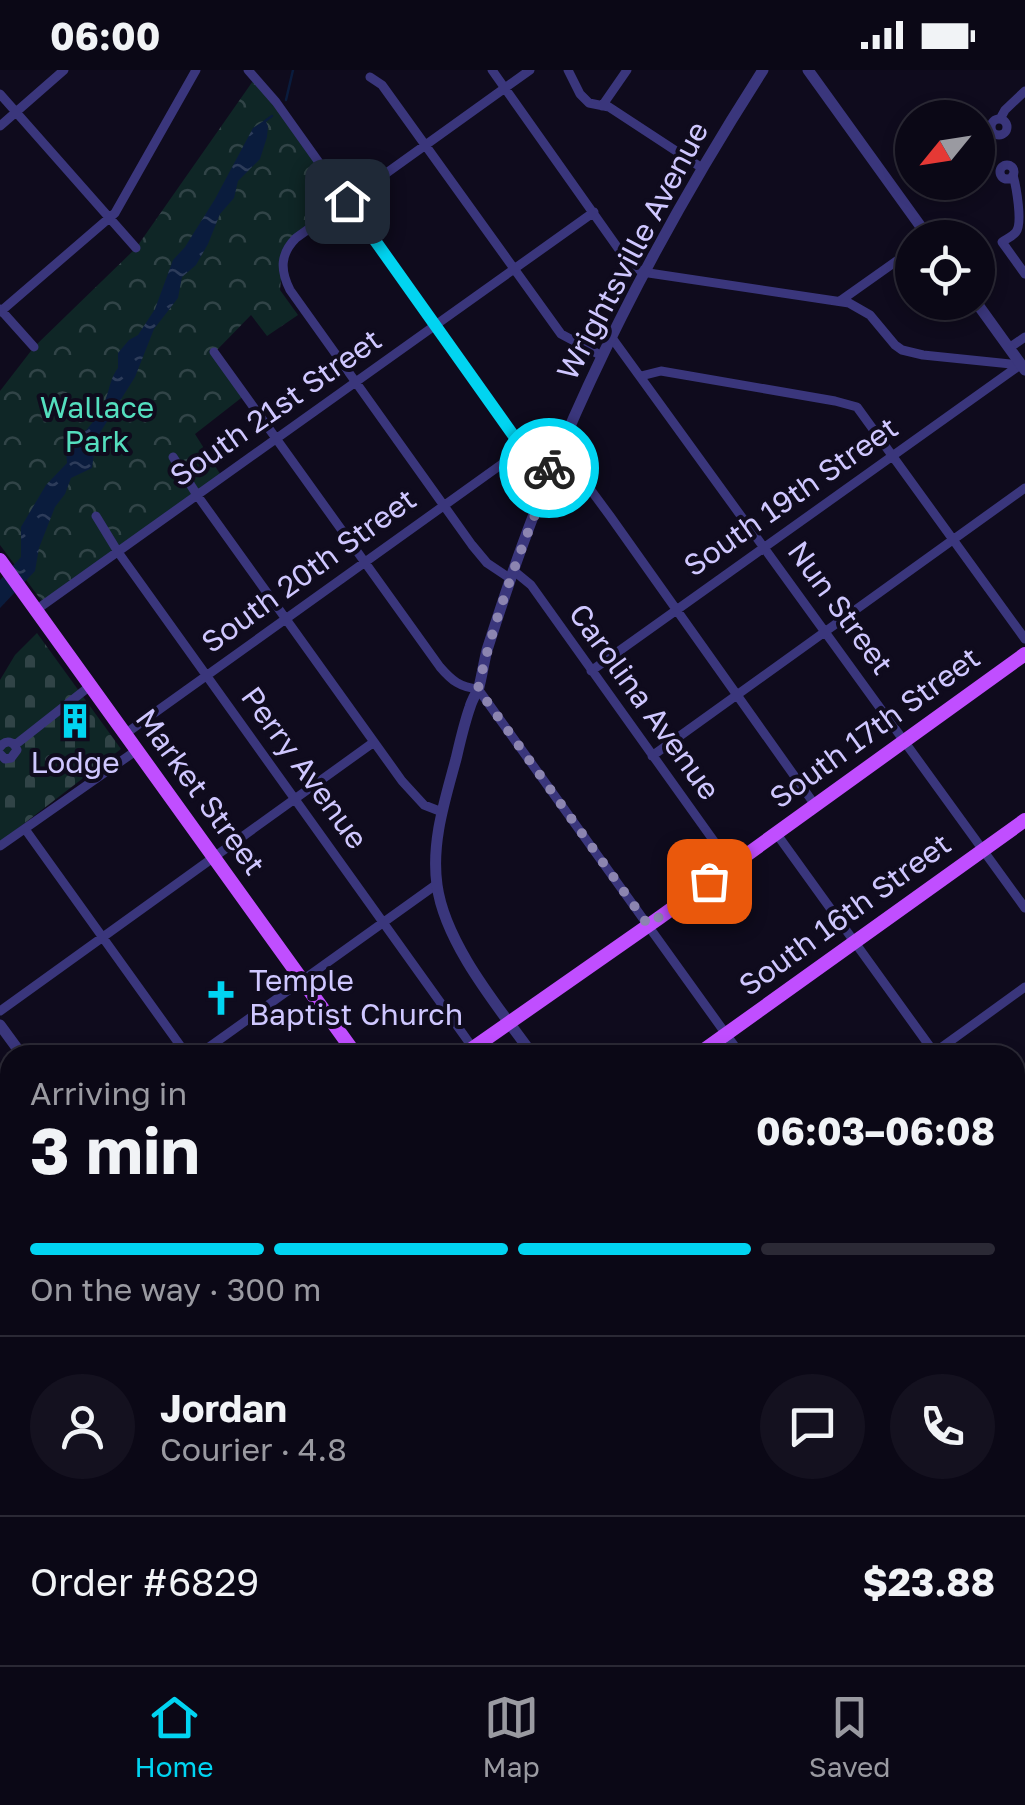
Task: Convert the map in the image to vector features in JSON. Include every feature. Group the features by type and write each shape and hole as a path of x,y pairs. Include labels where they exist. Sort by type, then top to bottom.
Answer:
{"main road":[{"name":"Market Street","path":"0,560 349,1045"},
{"name":"South 17th Street","path":"477,1045 1025,654"},
{"name":"South 16th Street","path":"710,1045 1025,820"}],"street":[{"path":"0,126 64,70"},
{"path":"34,348 1,311 115,213 196,70"},
{"path":"248,70 276,102 523,449 553,470"},
{"path":"492,70 625,258 642,272 854,304 870,315 902,350 1023,367"},
{"path":"347,201 530,70"},
{"path":"568,70 584,98 593,105 609,106 702,168"},
{"path":"602,106 628,70"},
{"name":"Wrightsville Avenue","path":"526,1045 462,954 444,912 437,884 436,842 442,812 486,654 559,455 642,272 763,70"},
{"path":"808,70 916,220"},
{"path":"370,78 382,85 564,336 602,356"},
{"path":"1000,119 1025,91"},
{"path":"0,94 136,248"},
{"path":"1013,175 1019,224 1016,232 1002,242 1025,274"},
{"name":"Carolina Avenue","path":"347,201 296,238 286,250 282,273 290,290 483,559 523,577 531,586 731,865"},
{"name":"South 21st Street","path":"36,610 594,212"},
{"path":"840,301 895,262"},
{"path":"989,320 1023,367"},
{"path":"1010,348 1025,337"},
{"name":"Nun Street","path":"612,338 1025,908"},
{"path":"214,352 449,678 462,687 478,689 734,1045"},
{"name":"South 19th Street","path":"591,671 1023,367"},
{"path":"640,376 661,371 854,406 1025,640"},
{"name":"South 20th Street","path":"125,734 523,449"},
{"path":"559,455 573,466 815,804"},
{"path":"173,457 414,796 442,812"},
{"path":"652,756 1025,488"},
{"name":"Perry Avenue","path":"96,516 384,922 464,1045"},
{"path":"0,753 8,759 13,757 15,745 90,686"},
{"path":"0,1010 374,742"},
{"path":"0,846 136,750"},
{"path":"25,829 180,1045"},
{"path":"776,833 928,1045"},
{"path":"212,1045 437,884"},
{"path":"946,1045 1025,987"}],"green space":[{"name":"Wallace Park","path":"255,78 347,201 296,238 283,258 280,290 298,315 267,336 251,315 215,352 245,395 195,434 222,477 44,604 0,545 0,391 34,347 136,248"},
{"path":"37,633 121,749 0,842 0,680 15,655"}],"water":[{"path":"265,120 267,137 260,159 238,181 234,198 220,214 196,265 182,277 178,298 154,329 135,377 96,439 92,468 71,478 55,507 39,548 35,571 0,608 0,580 21,557 21,527 46,485 67,463 66,448 99,412 118,368 118,353 138,335 155,309 173,260 215,199 253,128"}],"waterway":[{"path":"286,100 293,70"},
{"path":"265,121 272,116"}],"way so far":[{"path":"549,468 553,470 522,548 478,689 648,925 709,881"}],"place":[{"name":"Lodge","path":"75,721"},
{"name":"Temple Baptist Church","path":"221,998"}],"route":[{"path":"347,201 523,449 549,468"}]}
